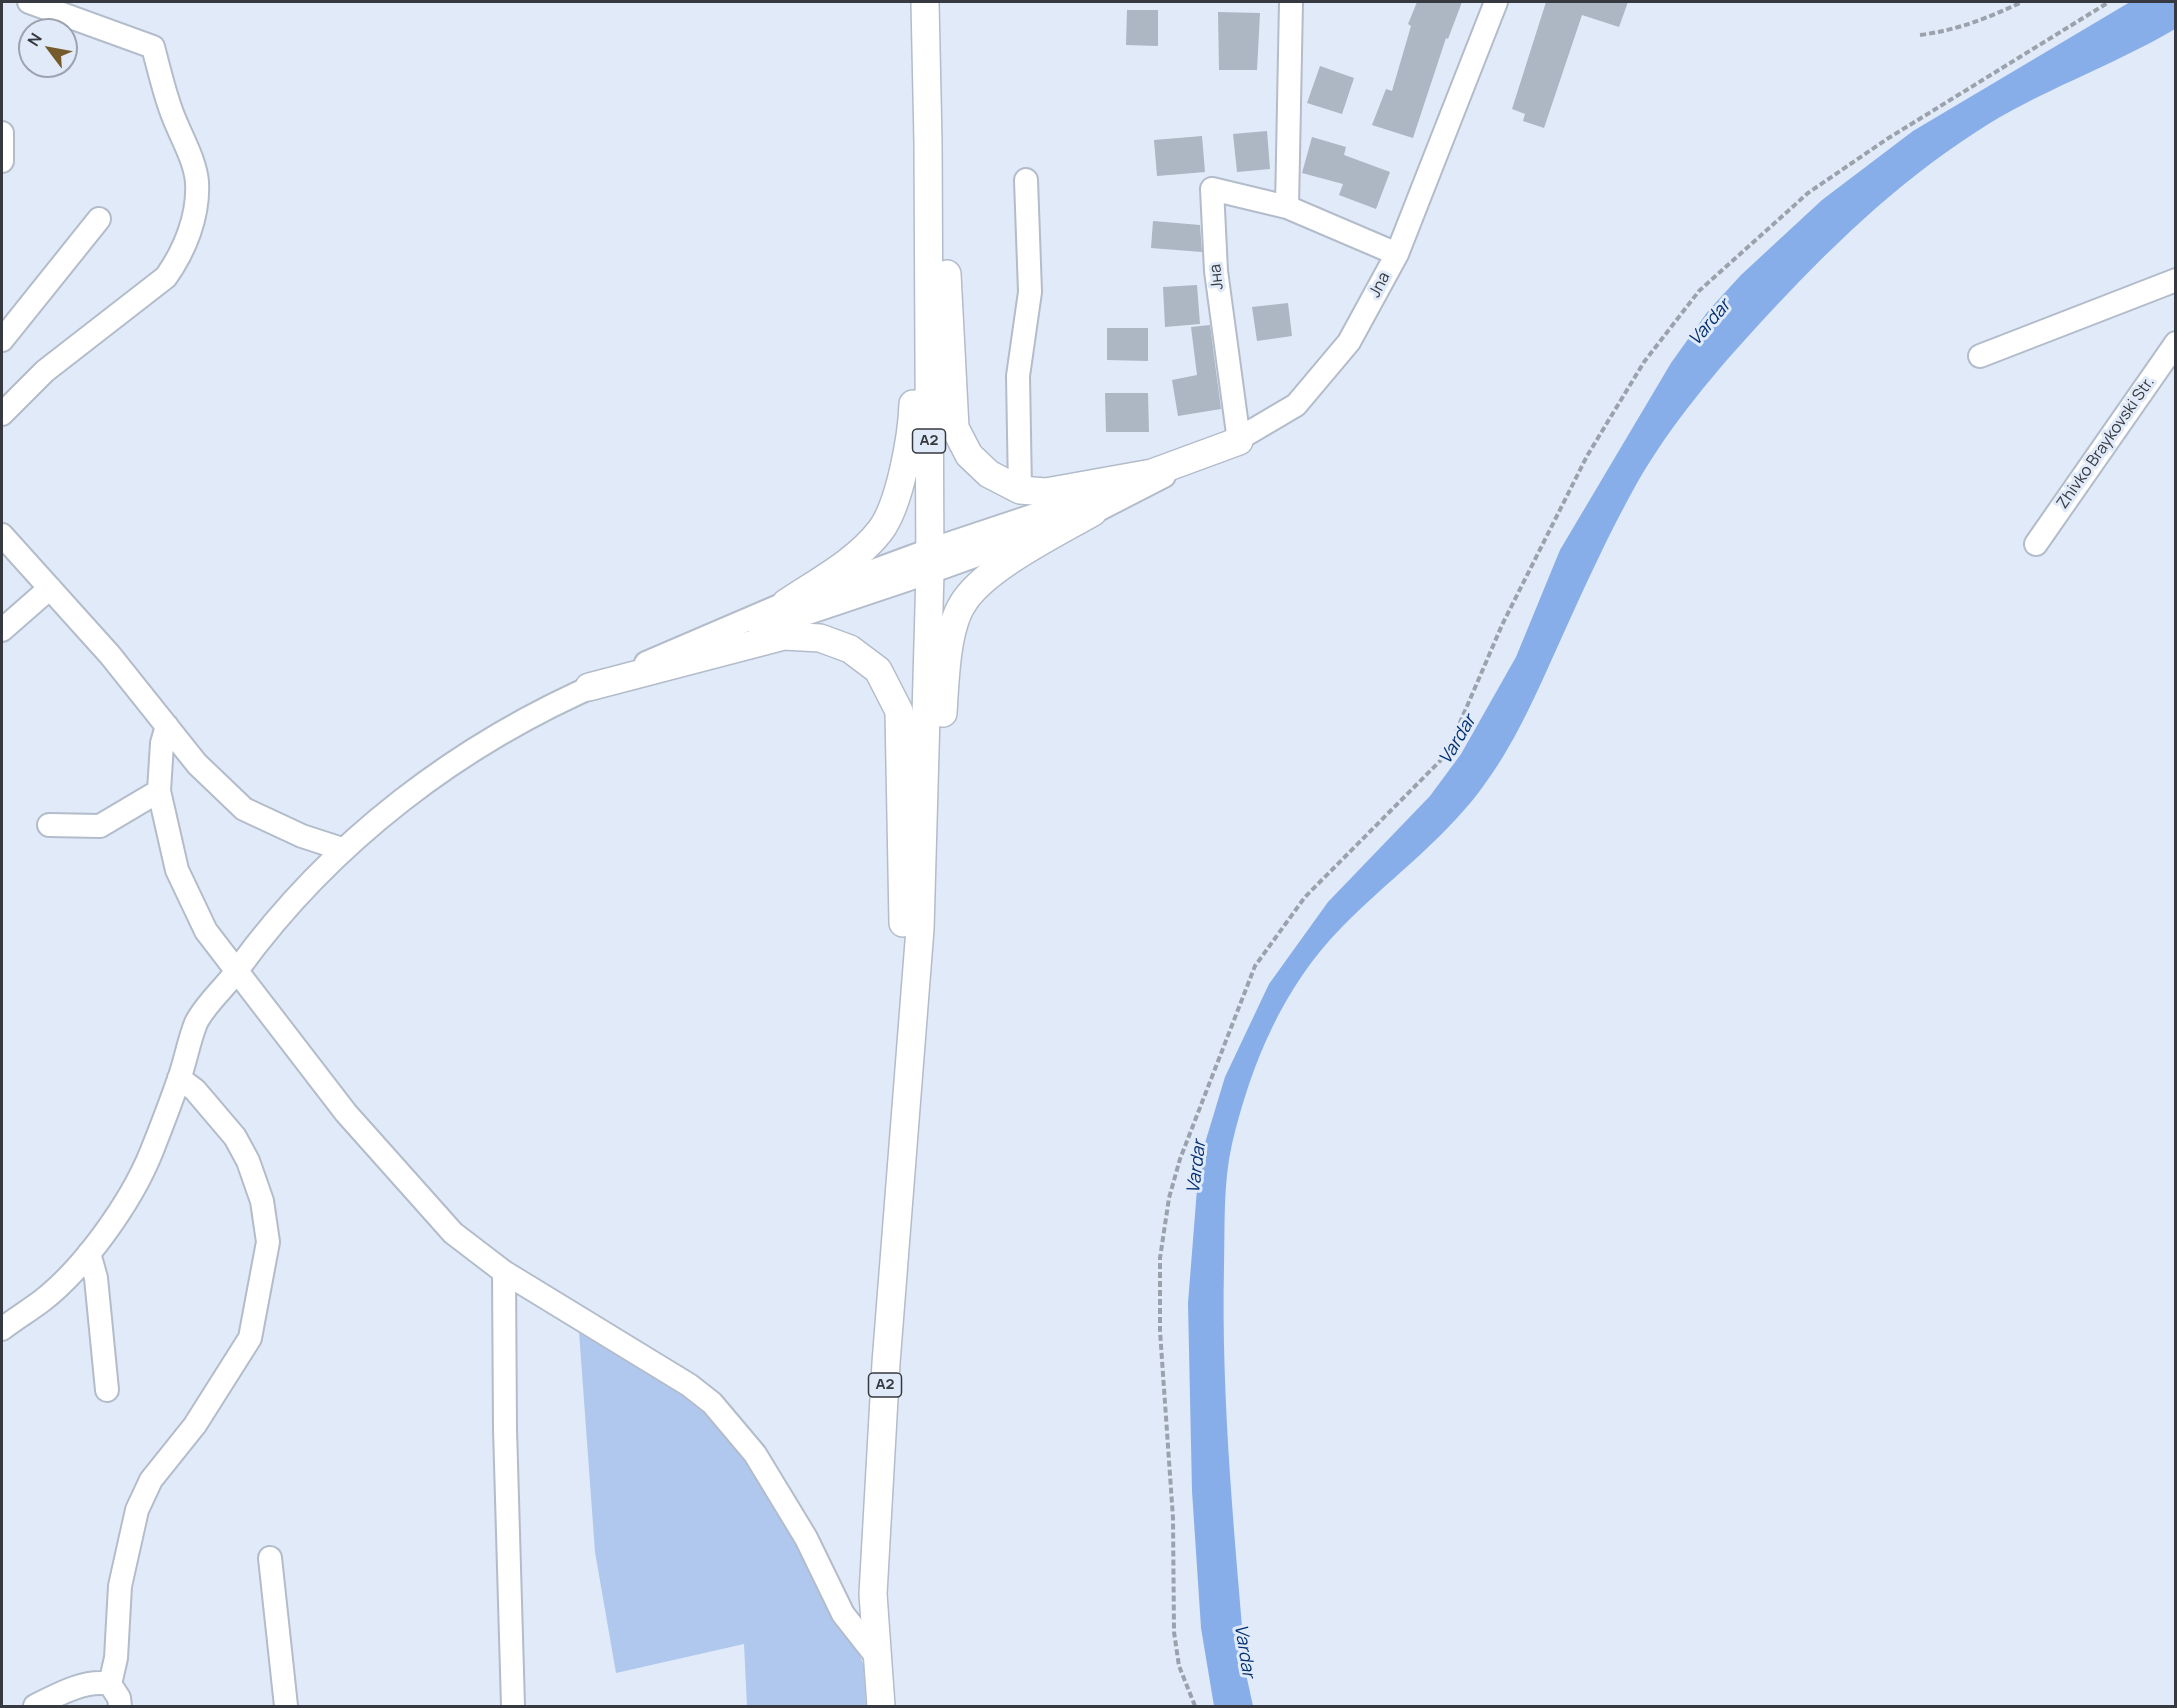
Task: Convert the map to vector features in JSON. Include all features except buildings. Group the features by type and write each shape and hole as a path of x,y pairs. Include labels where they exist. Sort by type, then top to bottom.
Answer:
{"main road":[{"name":"A2","path":"881,1707 873,1594 886,1363 920,929 930,561 925,2"},
{"path":"928,142 945,240 955,428 969,455 989,474 1020,490 1046,492 1152,473 1239,441"},
{"path":"786,603 845,563 881,530 894,500 912,435 918,240 928,142"},
{"path":"920,929 934,845 947,654 962,604 994,570 1093,512"},
{"path":"589,687 784,636 820,638 850,649 878,670 898,711 907,1114"}],"street":[{"path":"2,414 45,371 166,277 181,256 195,211 197,182 193,165 171,111 153,47 29,2"},
{"path":"1287,207 1292,2"},
{"name":"Jna","path":"1155,480 1239,441 1296,405 1349,342 1397,254 1496,2"},
{"path":"2,133 2,160"},
{"path":"1020,490 1018,376 1030,292 1026,180"},
{"name":"Јна","path":"1239,441 1216,271 1212,189 1287,207 1397,254"},
{"path":"2,340 99,219"},
{"path":"1980,356 2175,280"},
{"name":"Zhivko Braykovski Str.","path":"2036,544 2175,343"},
{"path":"589,687 930,561 1083,498 1155,480"},
{"path":"2,1329 44,1299 89,1253 112,1224 150,1156 197,1021 255,945 342,849 457,758 515,722 589,687 786,603 1093,512 1155,480"},
{"path":"2,535 110,655 197,764 244,809 302,836 342,849"},
{"path":"2,630 50,588"},
{"path":"167,726 162,743 159,791 177,870 206,931 346,1113 453,1233 504,1272 689,1385 712,1403 755,1454 806,1538 843,1614 876,1656"},
{"path":"49,825 100,826 159,791"},
{"path":"120,1707 119,1698 110,1684 116,1658 120,1586 137,1510 151,1480 195,1425 250,1338 268,1242 262,1201 248,1161 235,1137 195,1090 179,1078"},
{"path":"89,1253 96,1278 107,1390"},
{"path":"504,1272 505,1429 513,1707"},
{"path":"270,1557 286,1707"},
{"path":"35,1707 62,1693 99,1682 110,1684"}],"path":[{"path":"1920,35 1949,32 1984,20 2022,2"},
{"path":"1195,1707 1179,1666 1174,1632 1173,1518 1160,1331 1160,1258 1169,1198 1180,1159 1255,966 1305,897 1446,755 1502,625 1587,456 1644,362 1699,291 1808,193 1887,139 2109,2"}],"shaded area":[{"path":"578,1318 712,1403 843,1614 864,1666 866,1706 747,1706 744,1644 616,1673 595,1552"}],"water":[{"name":"Vardar","path":"2130,2 2175,2 2175,29 2151,43 2024,104 1946,152 1890,196 1811,269 1711,379 1664,440 1637,483 1524,718 1492,774 1464,811 1358,911 1320,951 1286,1001 1272,1028 1249,1085 1232,1144 1227,1174 1224,1317 1227,1419 1246,1674 1253,1706 1214,1706 1201,1628 1192,1491 1188,1303 1197,1189 1205,1143 1225,1077 1269,984 1328,902 1430,796 1461,754 1516,657 1560,550 1671,363 1708,311 1741,275 1822,200 1913,131"}]}
